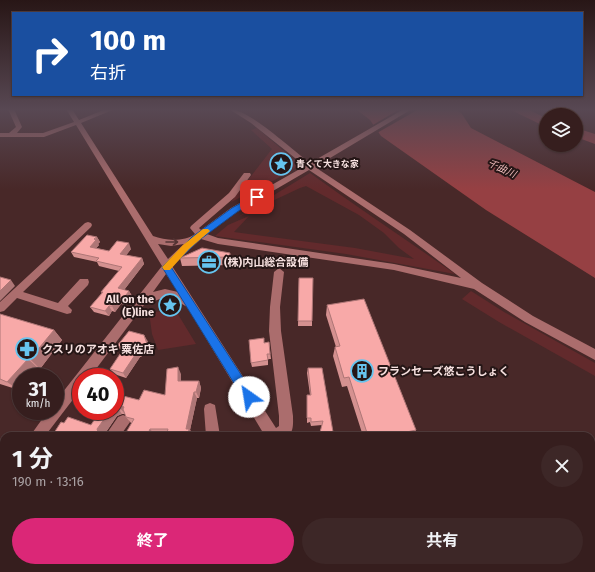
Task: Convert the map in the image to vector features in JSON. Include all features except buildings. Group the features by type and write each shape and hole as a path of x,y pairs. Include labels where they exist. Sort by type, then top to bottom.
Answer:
{"street":[{"path":"86,136 166,267 270,432"},
{"path":"272,136 478,286 529,319 595,355"},
{"path":"149,238 160,242 172,243 197,234 234,210 362,136"},
{"path":"90,368 166,267 232,195 248,175"},
{"path":"0,308 88,225"},
{"path":"197,234 207,239 218,241 394,267 478,286"},
{"path":"279,272 275,307 275,331 286,416 286,429 283,432"},
{"path":"15,294 64,309 84,282"},
{"path":"140,302 157,294 173,294 191,305"},
{"path":"39,432 72,391"},
{"path":"210,409 213,432"},
{"path":"115,432 123,422"}],"shaded area":[{"path":"257,136 266,136 300,165 266,185 231,202 272,149"},
{"path":"310,173 455,274 346,254 215,236 228,225 249,216 234,232 355,248 414,259 399,248 384,233 359,215 306,186 238,217"},
{"path":"471,291 504,312 595,363 595,376 499,322 462,299"},
{"path":"176,311 196,344 158,350 152,334 149,312"}],"water":[{"name":"千曲川","path":"381,136 486,136 595,192 595,278 486,210"},
{"path":"583,136 595,136 595,144 583,140"}],"slow traffic":[{"path":"167,267 186,247 206,231"}],"place":[{"name":"青くて大きな家","path":"281,164"},
{"name":"(株)内山総合設備","path":"209,262"},
{"name":"All on the (E)line","path":"170,305"},
{"name":"クスリのアオキ 粟佐店","path":"27,349"},
{"name":"フランセーズ悠こうしょく","path":"362,371"}],"route":[{"path":"249,397 166,267 195,239 234,210 257,197"}]}
